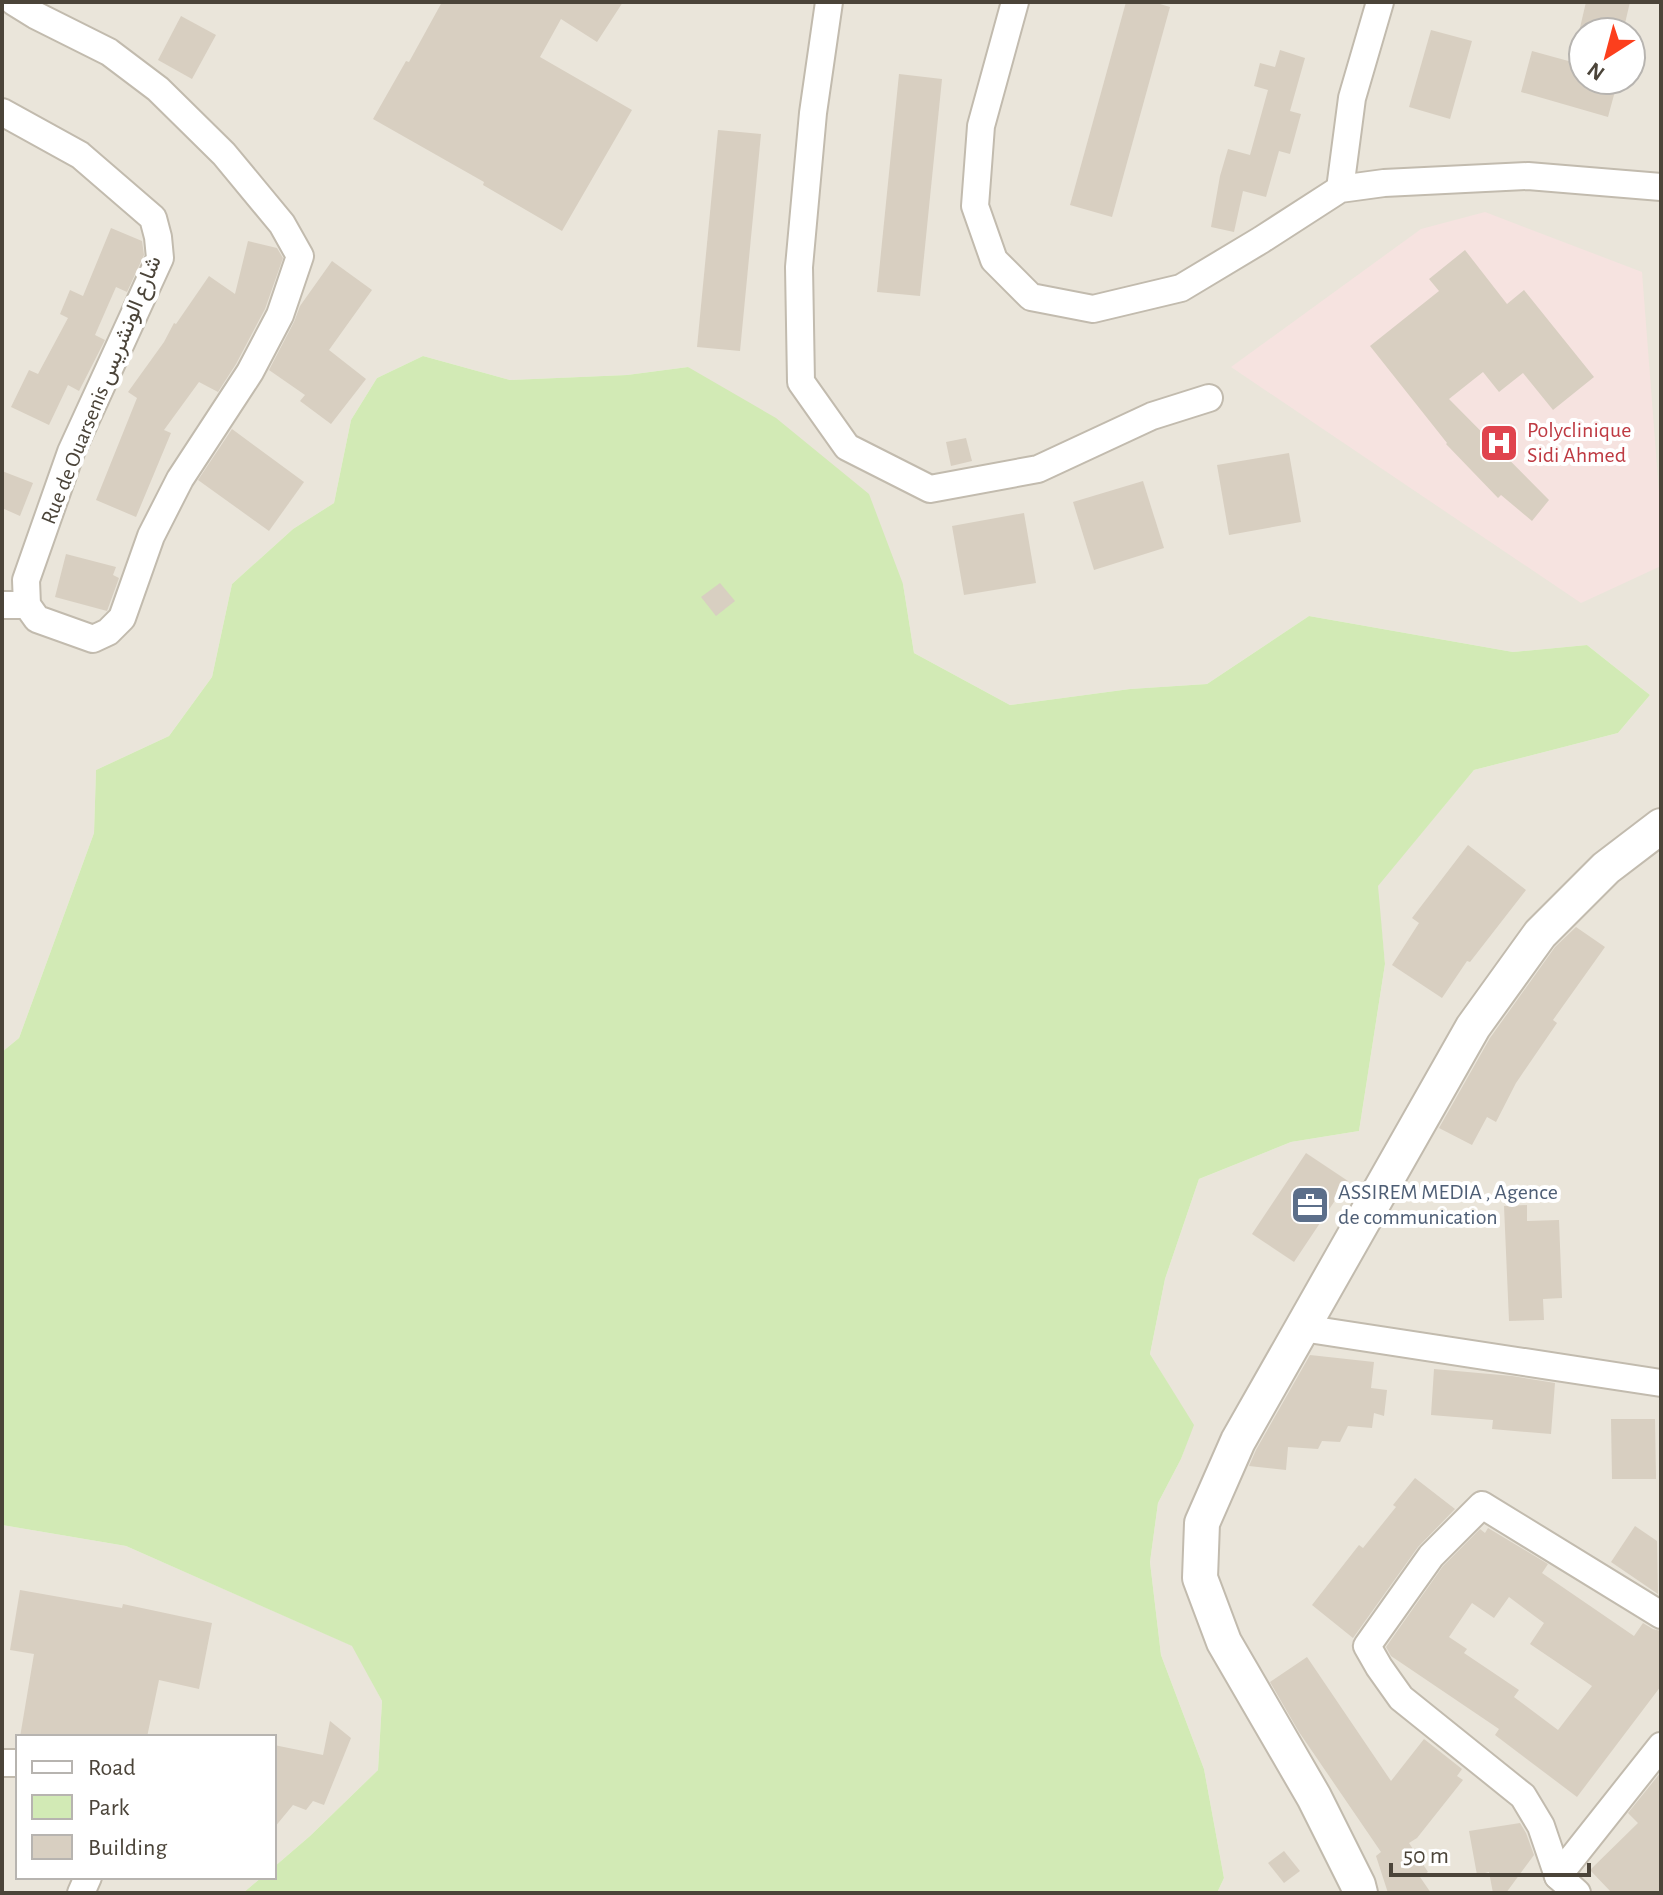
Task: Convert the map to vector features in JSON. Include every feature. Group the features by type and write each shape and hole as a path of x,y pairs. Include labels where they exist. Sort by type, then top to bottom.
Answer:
{"street":[{"name":"Rue de Ouarsenis شارع الونشريس","path":"2,112 80,155 153,218 158,237 160,258 71,452 26,580 14,605 37,619 93,639 108,632 122,618 151,536 180,479 250,372 280,315 300,256 282,224 224,154 158,89 109,52 14,2"},
{"path":"829,2 813,113 799,267 801,382 847,447 930,489 1038,469 1152,416 1209,398"},
{"path":"1015,2 981,126 975,206 994,260 1031,297 1093,309 1181,288 1340,189 1384,183 1528,176 1661,187"},
{"path":"1340,189 1352,98 1380,2"},
{"path":"1360,1893 1314,1797 1224,1642 1200,1578 1202,1523 1238,1441 1473,1027 1540,934 1606,868 1661,826"},
{"path":"1302,1328 1661,1383"},
{"path":"1568,1884 1523,1796 1401,1698 1367,1646 1431,1556 1482,1505 1661,1615"},
{"path":"1568,1884 1661,1746"}],"shaded area":[{"path":"2,2 1661,2 1661,1893 1217,1893 1224,1878 1204,1769 1161,1655 1150,1562 1158,1503 1181,1459 1193,1425 1150,1354 1165,1279 1199,1179 1291,1142 1359,1131 1385,964 1377,886 1474,770 1618,733 1650,695 1587,645 1513,652 1309,616 1207,684 1130,689 1010,705 914,653 903,584 688,367 627,375 510,380 423,356 377,378 351,420 334,503 293,529 232,584 212,677 169,736 96,770 94,833 19,1038 2,1052"},
{"name":"Polyclinique Sidi Ahmed","path":"1485,212 1642,272 1661,518 1661,566 1581,603 1231,367 1421,229"},
{"path":"2,1525 126,1546 353,1646 382,1701 378,1770 276,1865 276,1735 16,1735 16,1879 260,1879 243,1893 2,1893"}],"green space":[{"path":"423,356 510,380 627,375 688,367 776,418 869,494 903,584 914,653 1010,705 1130,689 1207,684 1309,616 1513,652 1587,645 1650,695 1618,733 1474,770 1378,886 1385,964 1359,1131 1291,1142 1199,1179 1165,1279 1150,1354 1194,1425 1181,1459 1158,1503 1150,1562 1161,1655 1204,1769 1224,1878 1217,1893 243,1893 260,1879 276,1879 276,1865 378,1770 382,1701 352,1646 126,1546 2,1525 2,1052 19,1038 94,833 96,770 169,736 212,677 232,584 293,529 334,503 351,420 377,378"}],"building":[{"path":"442,2 623,2 597,42 561,19 540,57 632,110 562,231 373,119"},
{"path":"1126,2 1153,2 1170,7 1112,217 1070,205"},
{"path":"1586,2 1630,2 1627,16 1583,16"},
{"path":"181,16 216,35 192,79 158,60"},
{"path":"1431,30 1472,41 1450,119 1409,107"},
{"path":"1280,50 1305,58 1290,111 1301,114 1290,154 1279,151 1266,197 1243,191 1234,232 1211,227 1228,149 1250,155 1268,90 1254,86 1260,63 1275,67"},
{"path":"1532,51 1567,61 1567,96 1614,96 1608,117 1521,92"},
{"path":"899,74 942,79 920,296 877,292"},
{"path":"718,130 761,134 740,351 697,347"},
{"path":"111,228 142,241 144,255 127,292 116,287 95,335 105,340 79,391 68,385 49,425 11,407 29,370 38,374 68,318 60,314 70,290 83,296"},
{"path":"248,241 277,248 283,258 265,309 236,364 218,392 199,382 164,430 171,433 136,517 96,500 137,398 128,392 209,276 235,294"},
{"path":"1465,250 1507,304 1524,290 1594,377 1553,410 1523,373 1499,392 1483,372 1449,399 1549,500 1532,521 1501,495 1498,498 1446,444 1370,346 1439,291 1429,279"},
{"path":"332,261 372,290 329,350 366,379 331,424 300,401 305,395 269,370 300,306"},
{"path":"232,429 304,482 269,531 198,480"},
{"path":"966,438 972,461 951,466 946,442"},
{"path":"1289,453 1301,522 1229,535 1217,465"},
{"path":"2,471 33,483 20,516 2,508"},
{"path":"1143,481 1164,548 1094,570 1073,502"},
{"path":"1024,513 1036,583 964,595 952,526"},
{"path":"66,554 116,567 113,575 119,578 107,611 55,597"},
{"path":"720,583 735,601 716,616 701,597"},
{"path":"1468,845 1526,890 1470,962 1467,961 1442,998 1392,965 1419,923 1412,918"},
{"path":"1576,927 1605,947 1553,1020 1557,1023 1516,1083 1496,1122 1487,1117 1472,1145 1439,1128 1490,1038 1555,947"},
{"path":"1306,1153 1348,1181 1294,1262 1252,1234"},
{"path":"1527,1205 1527,1221 1559,1220 1562,1298 1543,1299 1544,1320 1509,1321 1504,1206"},
{"path":"1310,1355 1374,1362 1371,1388 1387,1390 1384,1416 1374,1413 1372,1428 1348,1426 1340,1442 1322,1441 1318,1449 1288,1447 1286,1470 1249,1466 1256,1450"},
{"path":"1434,1369 1555,1383 1551,1434 1492,1429 1493,1420 1431,1415"},
{"path":"1611,1419 1655,1419 1656,1479 1612,1479"},
{"path":"1415,1478 1455,1509 1418,1547 1353,1638 1312,1605 1359,1545 1363,1548"},
{"path":"1635,1526 1657,1541 1658,1594 1611,1562"},
{"path":"1488,1528 1548,1564 1542,1573 1634,1636 1643,1623 1661,1631 1661,1686 1577,1797 1495,1735 1499,1729 1391,1656 1386,1647 1443,1566 1480,1529 1485,1533","holes":["1509,1597 1544,1623 1530,1644 1592,1686 1558,1730 1514,1697 1519,1690 1464,1653 1467,1649 1449,1637 1472,1603 1494,1618"]},
{"path":"20,1590 122,1608 123,1604 212,1623 199,1689 159,1680 147,1735 20,1735 34,1654 10,1650"},
{"path":"1307,1657 1391,1781 1424,1739 1462,1769 1457,1776 1463,1780 1417,1838 1409,1843 1428,1872 1420,1877 1431,1893 1388,1893 1376,1856 1381,1852 1299,1732 1270,1682"},
{"path":"330,1721 351,1738 324,1805 313,1801 306,1810 293,1805 276,1826 276,1745 323,1755"},
{"path":"1661,1772 1661,1893 1612,1893 1590,1870 1638,1823 1628,1813"},
{"path":"1520,1823 1534,1855 1506,1893 1493,1893 1489,1872 1477,1875 1469,1831"},
{"path":"1284,1851 1300,1871 1284,1883 1268,1863"}],"place":[{"name":"Polyclinique Sidi Ahmed","path":"1499,443"},
{"name":"ASSIREM MEDIA , Agence de communication","path":"1310,1205"}]}
